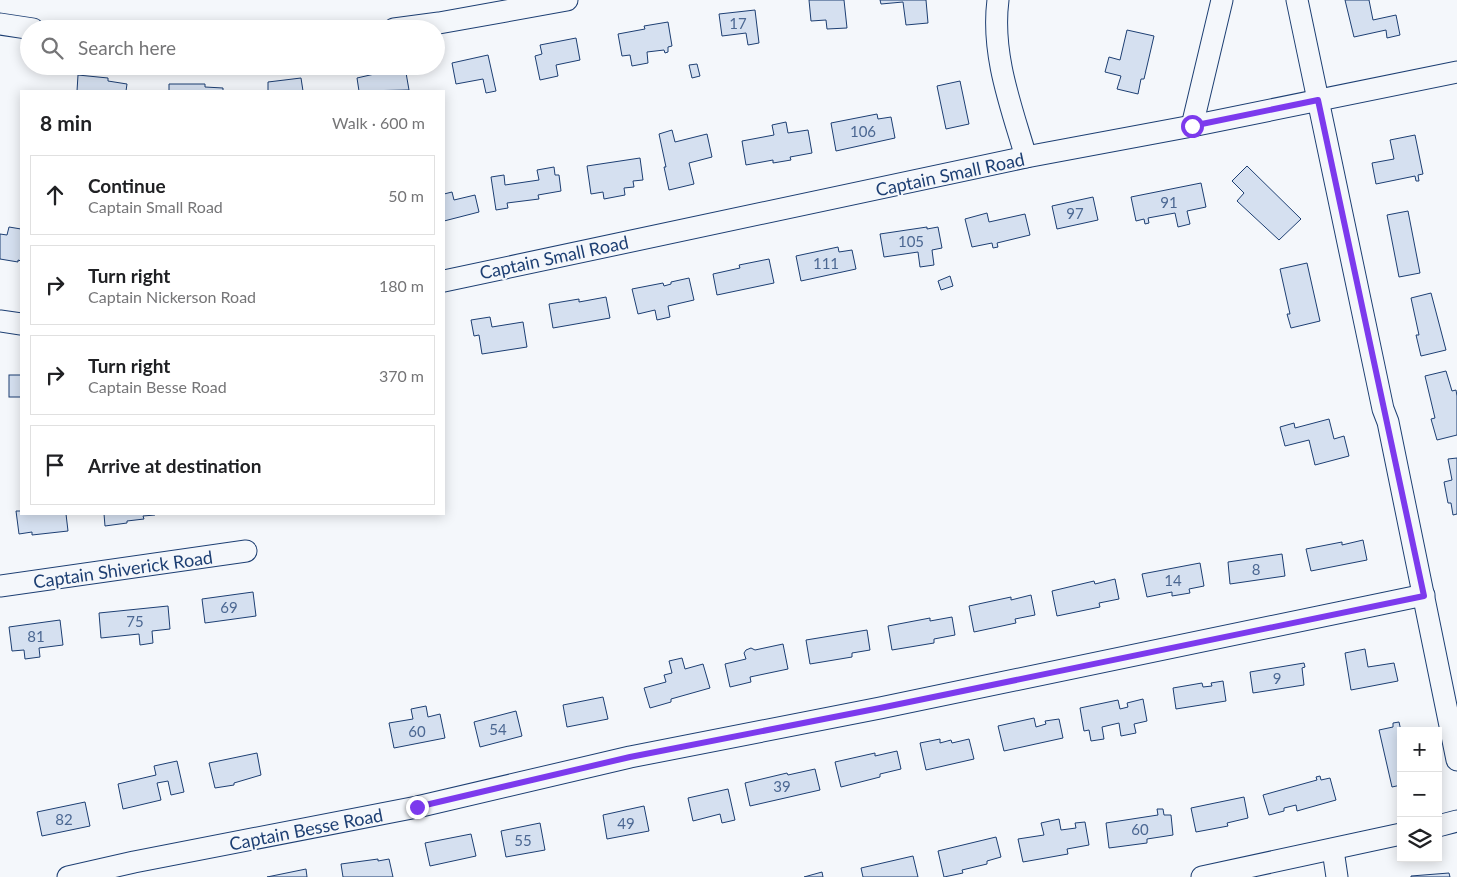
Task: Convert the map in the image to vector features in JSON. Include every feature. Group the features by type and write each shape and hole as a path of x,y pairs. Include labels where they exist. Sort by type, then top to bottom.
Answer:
{"street":[{"path":"445,22 567,0"},
{"path":"998,0 996,18 997,42 1001,68 1026,157"},
{"path":"1192,126 1222,0"},
{"path":"1297,0 1457,760"},
{"path":"0,24 20,27"},
{"name":"Captain Small Road","path":"445,281 1026,157 1192,126 1457,72"},
{"path":"0,321 20,324"},
{"name":"Captain Shiverick Road","path":"0,586 246,552"},
{"name":"Captain Besse Road","path":"68,877 136,870 630,757 880,708 1424,596"},
{"path":"1442,825 1457,821"},
{"path":"1202,877 1397,835"},
{"path":"1333,850 1337,877"}],"building":[{"path":"809,0 844,0 847,28 827,29 826,20 811,21"},
{"path":"880,0 926,0 928,23 906,25 903,2 881,4"},
{"path":"1345,0 1369,0 1373,20 1396,15 1400,35 1387,38 1386,30 1354,37"},
{"path":"755,10 759,43 748,45 746,33 722,36 719,14"},
{"path":"668,22 672,46 668,47 668,52 665,53 664,50 647,52 648,63 632,66 630,55 622,56 618,34 645,29 644,26"},
{"path":"1127,30 1154,36 1144,79 1141,79 1138,94 1117,89 1121,76 1105,72 1109,57 1120,60"},
{"path":"576,38 580,60 556,65 558,76 540,80 535,56 542,54 540,45"},
{"path":"488,55 496,91 486,93 483,79 456,84 452,63"},
{"path":"697,64 700,76 692,78 689,65"},
{"path":"78,75 108,78 108,81 127,84 126,90 77,90"},
{"path":"370,75 406,75 409,90 359,90 357,78"},
{"path":"301,78 303,90 268,90 268,82"},
{"path":"960,81 969,124 946,129 937,86"},
{"path":"169,84 205,84 205,87 223,88 223,90 169,90"},
{"path":"877,114 878,119 891,117 895,138 836,151 831,123"},
{"path":"786,122 788,133 808,130 812,153 790,157 791,160 773,163 773,160 746,165 742,141 774,135 772,125"},
{"path":"672,130 675,142 707,134 712,157 689,163 694,184 669,190 659,134"},
{"path":"1415,135 1423,174 1418,175 1419,181 1416,181 1415,176 1376,184 1372,163 1394,159 1390,140"},
{"path":"640,158 643,180 633,181 634,187 624,188 625,195 604,199 603,192 591,194 587,166"},
{"path":"1247,166 1301,219 1279,240 1237,201 1244,193 1232,181"},
{"path":"554,167 555,175 559,175 561,191 538,195 539,199 507,203 508,208 496,210 491,177 504,175 505,185 539,180 537,170"},
{"path":"1201,183 1206,207 1187,211 1190,224 1178,227 1175,213 1148,218 1149,223 1145,224 1144,219 1136,221 1131,197"},
{"path":"452,192 454,200 475,195 479,212 445,221 445,194"},
{"path":"1093,197 1098,220 1057,229 1052,206"},
{"path":"1408,211 1420,273 1399,277 1387,215"},
{"path":"987,213 989,222 1025,214 1030,235 997,243 998,247 993,248 992,243 972,247 965,219"},
{"path":"9,227 20,229 20,261 18,260 18,262 0,259 0,234 7,235"},
{"path":"927,227 927,229 938,227 942,248 932,250 934,265 920,267 918,252 884,257 880,234"},
{"path":"838,247 839,252 852,250 856,269 801,281 796,256"},
{"path":"769,259 774,283 717,295 713,274 740,268 739,265"},
{"path":"1307,263 1320,321 1291,328 1287,314 1290,314 1280,269"},
{"path":"950,276 953,286 941,290 938,281"},
{"path":"689,278 694,300 668,306 670,317 657,320 655,310 638,314 632,289 663,283 664,286 671,284 671,282"},
{"path":"1431,293 1446,350 1421,356 1416,335 1419,335 1411,298"},
{"path":"606,297 610,318 553,328 549,304 579,299 579,302"},
{"path":"490,317 492,327 523,322 527,347 482,354 479,335 474,336 471,320"},
{"path":"1446,371 1452,391 1456,390 1457,435 1437,440 1431,419 1435,418 1425,376"},
{"path":"9,375 20,375 20,397 9,397"},
{"path":"1329,419 1334,439 1344,436 1349,456 1315,465 1309,440 1285,446 1280,427 1294,423 1295,428"},
{"path":"1457,458 1457,514 1453,515 1451,503 1448,503 1444,482 1452,480 1448,459"},
{"path":"16,511 20,511 20,515 66,515 68,531 32,535 32,532 19,534"},
{"path":"104,515 155,515 143,516 144,519 127,521 127,523 105,526"},
{"path":"1363,540 1367,560 1311,571 1306,549 1342,542 1342,545"},
{"path":"1282,554 1285,576 1230,584 1228,562"},
{"path":"1200,563 1204,586 1189,589 1190,593 1172,596 1172,592 1147,597 1142,574"},
{"path":"1115,579 1119,599 1099,603 1100,607 1057,616 1052,591 1094,581 1095,584"},
{"path":"253,592 256,616 205,623 202,599"},
{"path":"1031,595 1035,615 1015,619 1016,623 974,632 969,606 1011,597 1011,600"},
{"path":"168,606 170,629 152,631 153,643 140,645 139,634 101,638 99,613"},
{"path":"952,617 955,635 934,639 934,643 892,650 888,626 930,618 930,621"},
{"path":"60,620 63,645 39,648 40,657 25,659 24,650 12,651 9,627"},
{"path":"867,630 870,650 852,653 852,657 810,664 806,640"},
{"path":"783,644 788,669 750,677 751,682 730,687 725,664 746,659 744,653 751,648 755,650"},
{"path":"1365,649 1368,667 1394,663 1398,681 1351,690 1345,653"},
{"path":"682,658 685,669 703,664 710,688 671,699 671,702 650,708 644,688 666,682 664,675 672,673 669,661"},
{"path":"1304,663 1305,667 1302,668 1304,685 1253,693 1250,672"},
{"path":"1223,681 1226,701 1176,709 1173,688 1202,683 1203,687 1212,686 1211,683"},
{"path":"603,697 608,719 567,727 563,705"},
{"path":"1143,699 1147,721 1134,724 1136,733 1121,736 1119,723 1102,727 1104,739 1091,741 1089,730 1084,731 1080,708 1118,700 1120,709 1128,707 1127,703"},
{"path":"426,706 428,717 440,714 445,738 394,748 389,723 413,719 411,709"},
{"path":"516,711 522,736 480,747 474,722"},
{"path":"1034,718 1036,727 1046,724 1045,721 1059,719 1063,738 1004,751 998,726"},
{"path":"1399,722 1400,727 1397,727 1397,786 1392,787 1379,730 1393,727 1393,723"},
{"path":"940,739 940,743 951,740 952,743 969,739 974,759 926,770 920,743"},
{"path":"897,751 901,769 880,774 880,777 841,787 835,762 875,753 875,756"},
{"path":"257,753 261,775 234,783 234,785 215,788 209,763"},
{"path":"177,761 184,792 171,795 168,781 157,783 161,800 123,809 118,784 156,775 154,766"},
{"path":"815,769 820,790 750,806 745,783 787,773 788,775"},
{"path":"1320,776 1321,780 1330,778 1336,800 1297,811 1296,805 1269,815 1263,795 1317,780 1316,777"},
{"path":"728,789 735,820 722,823 720,814 693,821 688,798"},
{"path":"1244,797 1248,818 1227,823 1228,826 1196,832 1191,808"},
{"path":"85,802 90,826 42,836 37,812"},
{"path":"644,806 649,831 607,839 603,815"},
{"path":"1157,809 1163,809 1164,815 1171,815 1173,835 1147,839 1147,843 1109,848 1106,823 1158,815"},
{"path":"1059,819 1061,830 1076,828 1075,823 1085,822 1089,845 1067,849 1068,854 1023,862 1018,839 1044,835 1041,823"},
{"path":"540,823 545,850 506,857 501,831"},
{"path":"471,834 476,856 430,866 425,843"},
{"path":"996,837 1001,857 987,861 987,864 962,870 963,873 944,877 938,851"},
{"path":"913,856 918,877 863,877 861,868"},
{"path":"378,859 378,861 389,859 393,877 343,877 341,864"},
{"path":"306,869 307,877 267,877"},
{"path":"822,872 823,877 804,877"},
{"path":"1449,873 1450,877 1411,877 1411,876"}],"route":[{"path":"417,807 630,757 880,708 1424,596 1318,100 1192,126"}]}
